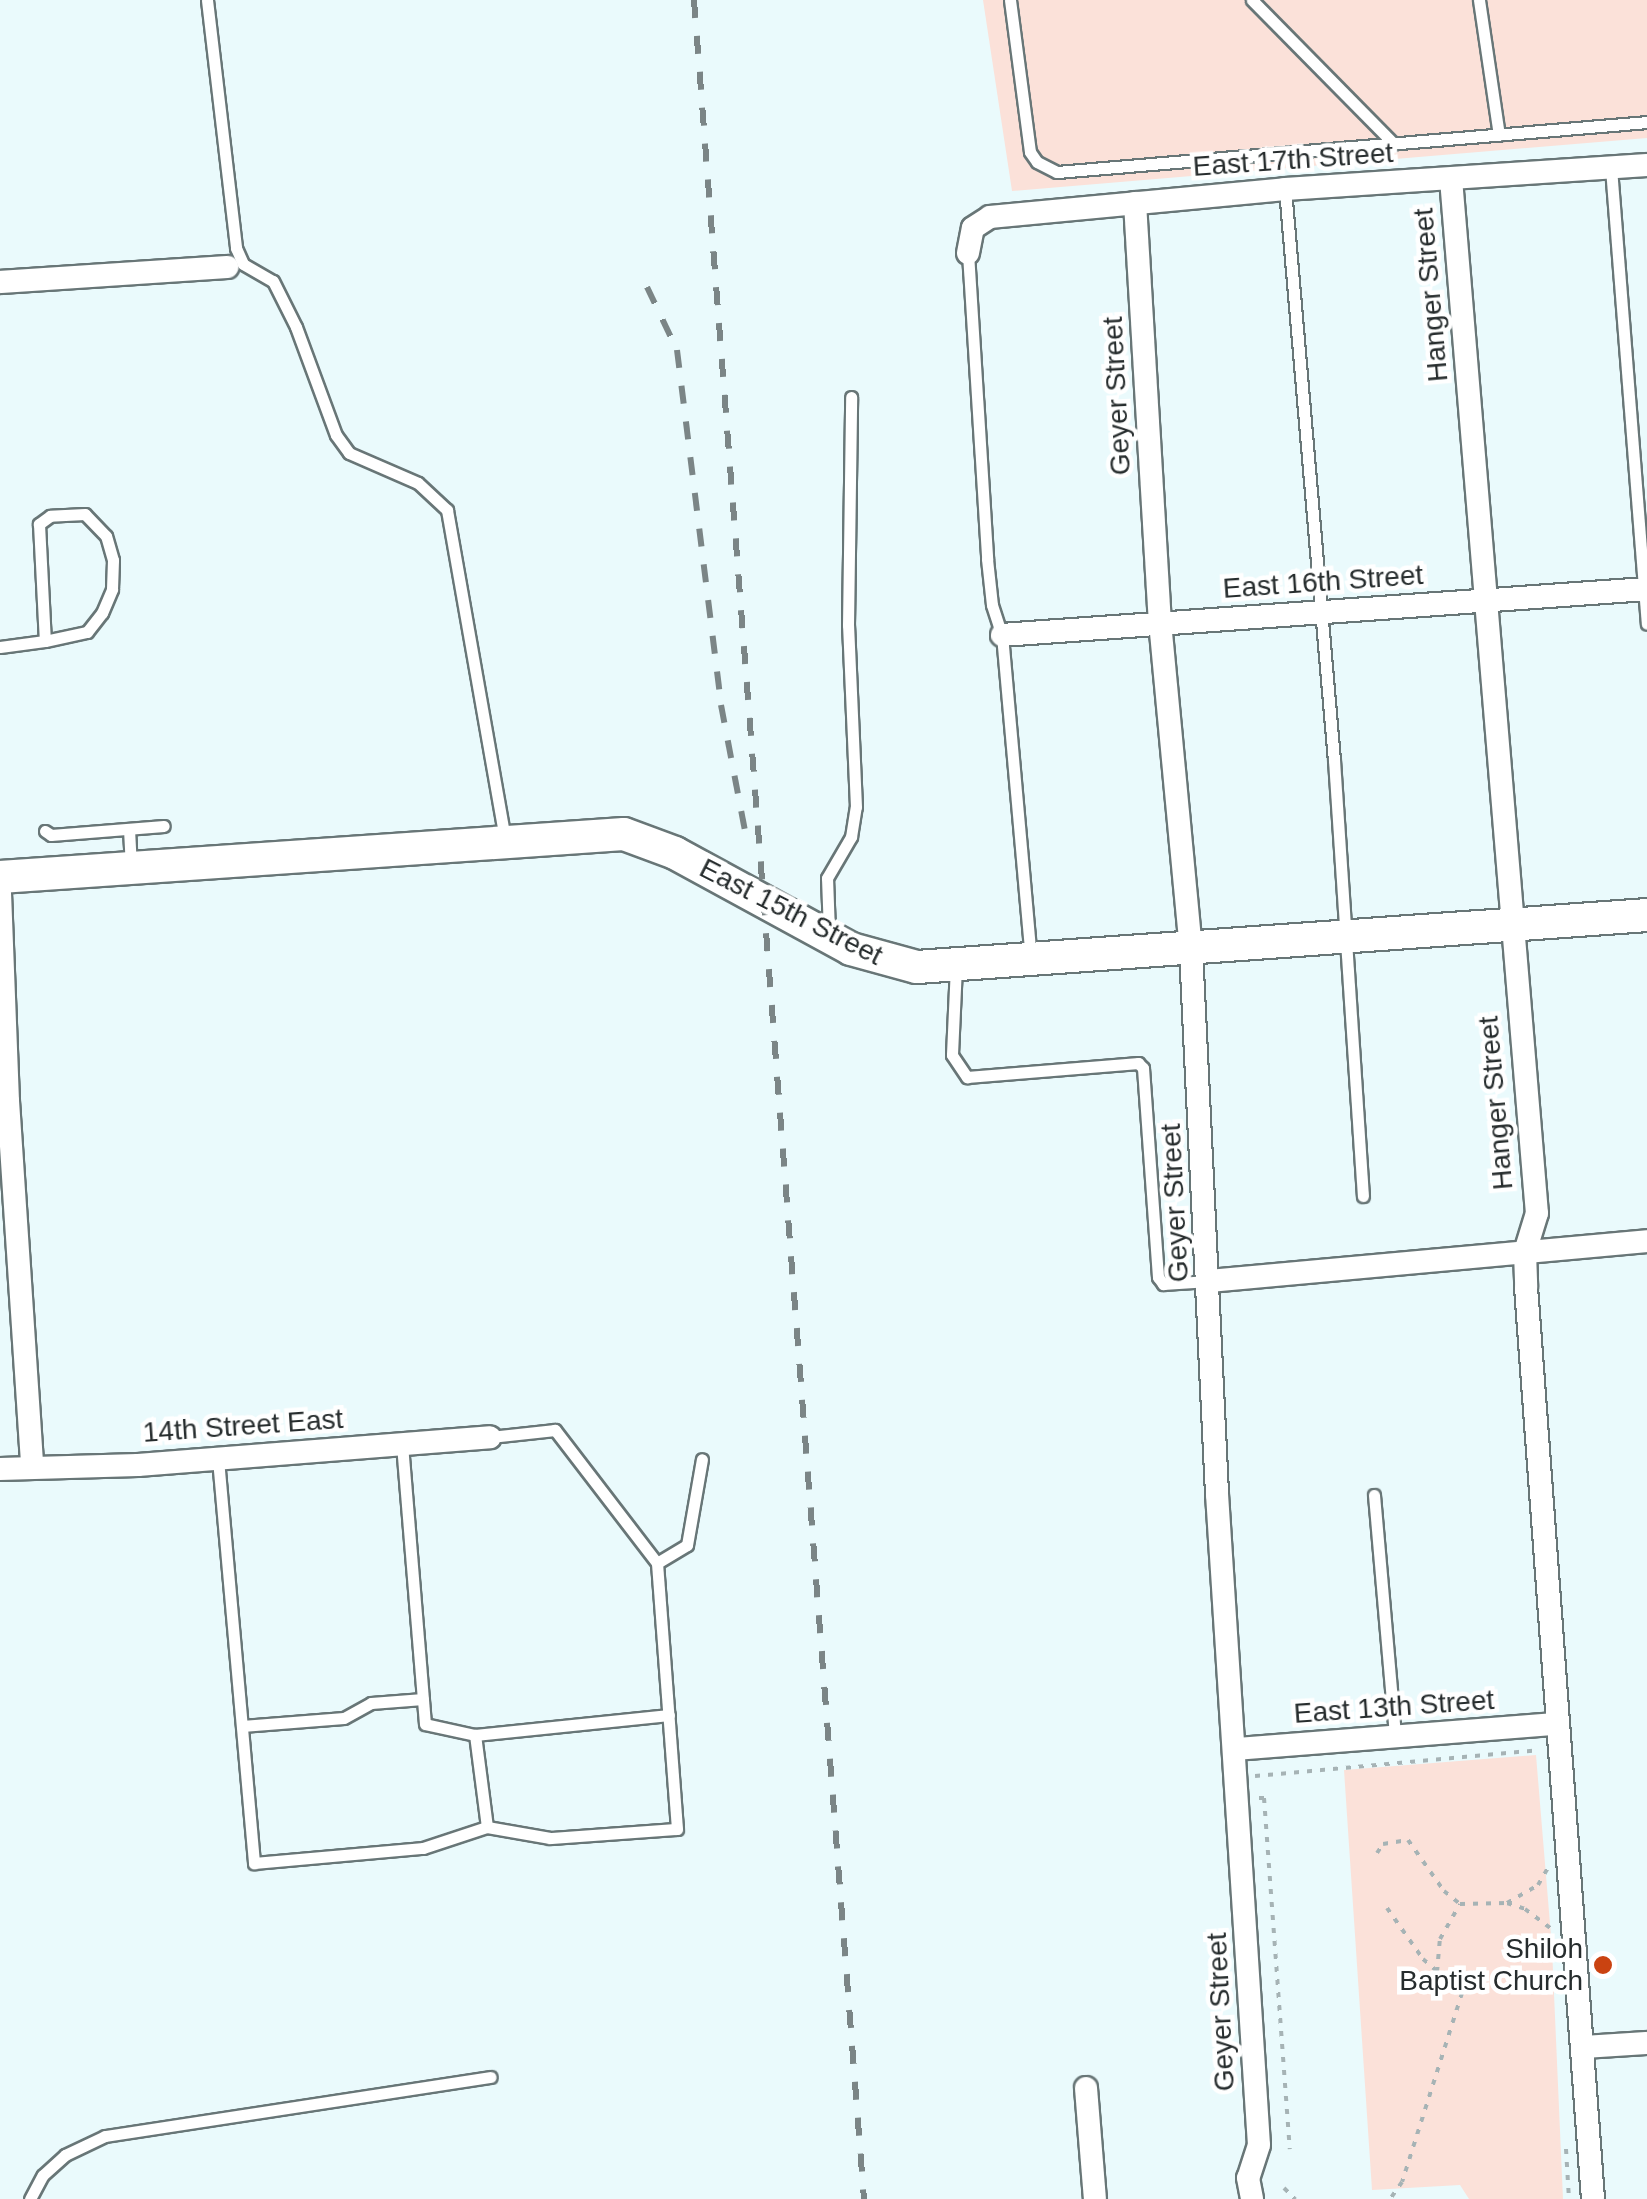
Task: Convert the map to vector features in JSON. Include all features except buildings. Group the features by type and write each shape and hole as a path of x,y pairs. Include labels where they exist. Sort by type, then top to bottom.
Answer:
{"street":[{"name":"East 17th Street","path":"968,253 973,228 990,217 1286,189 1647,165"},
{"name":"Hanger Street","path":"1451,180 1510,925 1537,1213 1525,1252 1594,2199"},
{"name":"Geyer Street","path":"1135,203 1160,622 1190,950 1210,1281 1216,1494 1260,2145 1248,2178 1252,2199"},
{"path":"0,282 235,266"},
{"name":"East 16th Street","path":"1002,635 1645,589"},
{"name":"East 15th Street","path":"0,877 624,834 675,853 829,936 898,964 956,966 1647,915"},
{"path":"0,893 4,1101 32,1466"},
{"path":"1210,1281 1647,1241"},
{"name":"14th Street East","path":"0,1469 218,1458 490,1437"},
{"name":"East 13th Street","path":"1236,1750 1557,1724"},
{"path":"1583,2047 1647,2043"},
{"path":"1086,2088 1094,2199"}],"lane":[{"path":"207,0 235,266 272,281 296,326 336,435 349,453 418,483 447,510 504,840"},
{"path":"1010,0 1030,152 1049,170 1647,122"},
{"path":"1252,0 1394,144"},
{"path":"1479,0 1499,135"},
{"path":"1612,168 1647,624"},
{"path":"1286,189 1363,1196"},
{"path":"968,253 987,559 992,605 1002,635 1031,961"},
{"path":"829,936 827,878 851,837 856,808 848,625 851,397"},
{"path":"0,648 44,640 87,632 102,613 112,589 113,560 106,536 85,514 50,516 40,524 44,640"},
{"path":"45,831 51,835 164,826"},
{"path":"129,829 131,868"},
{"path":"956,966 952,1055 967,1078 1138,1063 1144,1068 1158,1276 1163,1284 1210,1281"},
{"path":"218,1458 254,1862 424,1848 487,1827 550,1838 677,1829 657,1563 555,1430 490,1437"},
{"path":"402,1444 425,1724 475,1735 668,1715"},
{"path":"657,1563 687,1545 702,1459"},
{"path":"1374,1495 1395,1736"},
{"path":"242,1726 344,1718 371,1703 423,1700"},
{"path":"475,1735 487,1827"},
{"path":"30,2199 44,2176 65,2155 105,2136 491,2077"}],"path":[{"path":"1290,2149 1264,1798 1254,1799 1254,1776 1539,1750 1540,1760"},
{"path":"1377,1853 1383,1844 1408,1840 1444,1891 1460,1904 1524,1908 1561,1938"},
{"path":"1508,1904 1538,1885 1552,1862"},
{"path":"1438,1972 1440,1939 1460,1904"},
{"path":"1387,1908 1411,1944 1462,1993 1402,2182 1390,2199"},
{"path":"1284,2188 1295,2199"}],"shaded area":[{"path":"983,0 1647,0 1647,138 1012,191"},
{"path":"1536,1755 1552,1948 1563,2199 1469,2199 1460,2185 1372,2190 1344,1770"}],"railway":[{"path":"694,0 864,2199"},
{"path":"647,287 677,350 721,705 745,831"}],"place":[{"name":"Shiloh Baptist Church","path":"1603,1965"}]}
